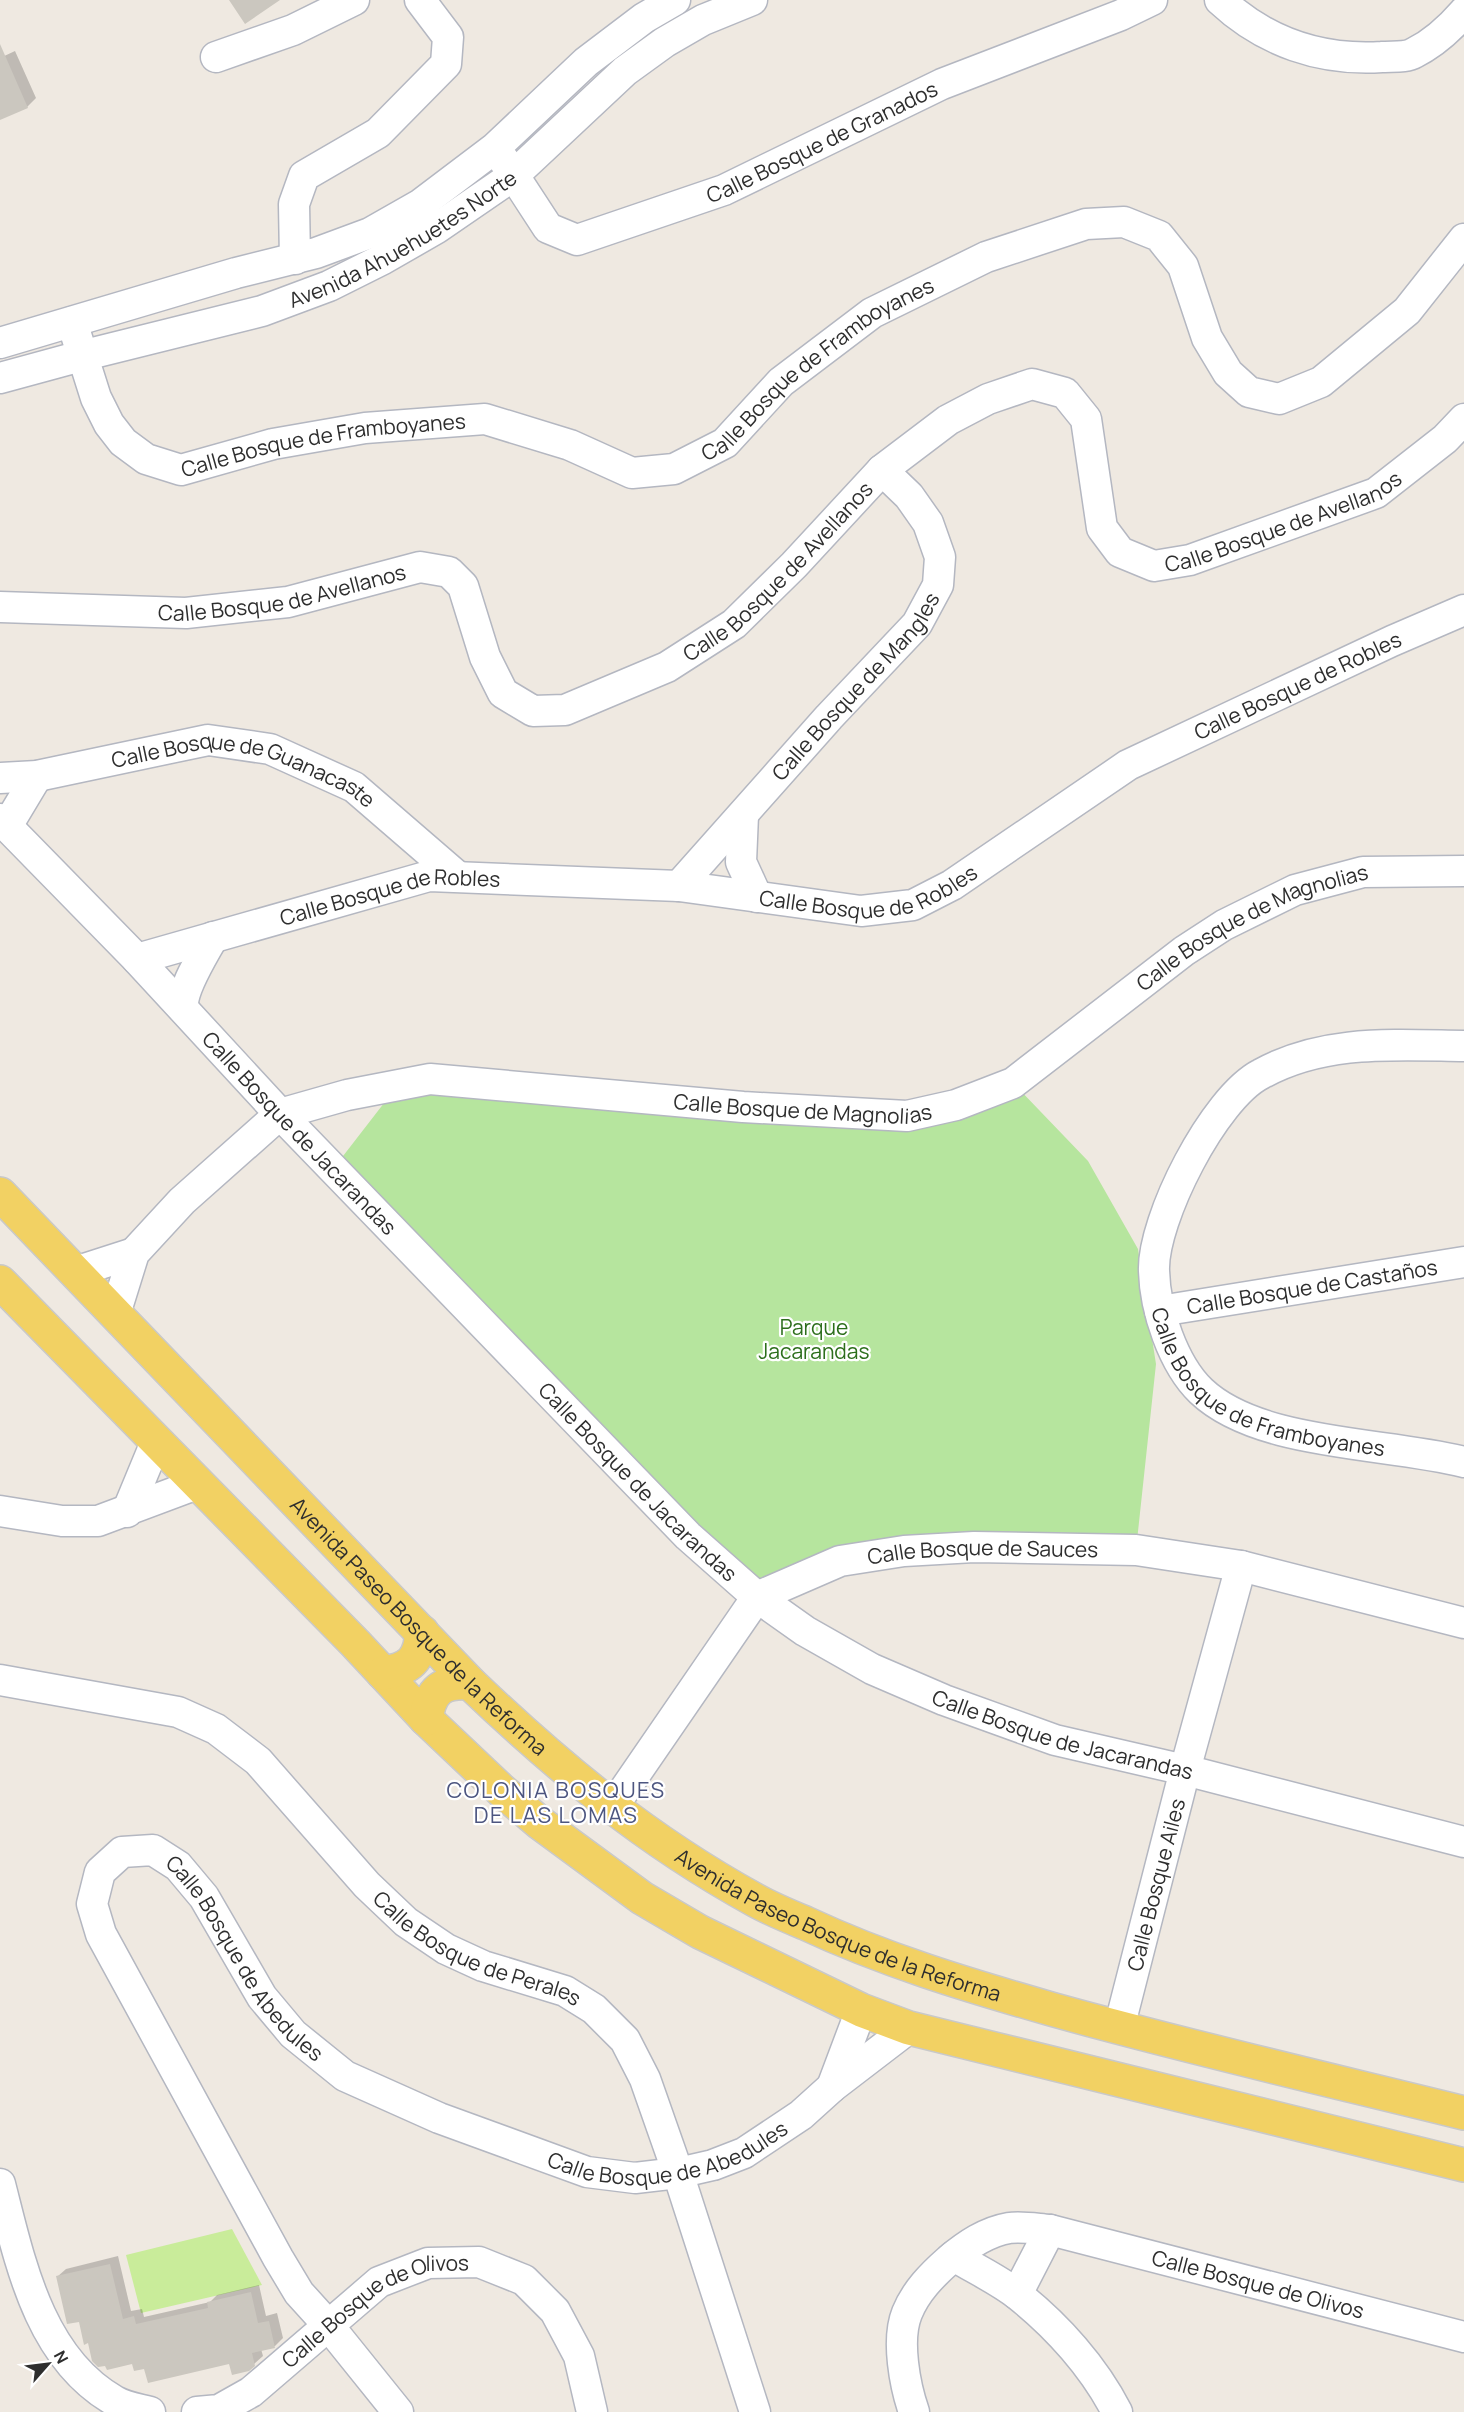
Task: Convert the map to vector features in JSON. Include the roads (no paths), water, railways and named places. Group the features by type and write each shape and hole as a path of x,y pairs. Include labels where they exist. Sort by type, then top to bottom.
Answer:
{"main road":[{"name":"Avenida Paseo Bosque de la Reforma","path":"0,1194 470,1683 529,1739 612,1808 678,1856 758,1902 855,1946 968,1986 1119,2028 1464,2113"},
{"path":"0,1282 426,1719 501,1790 540,1823 642,1898 700,1932 861,2010 909,2028 1464,2165"},
{"path":"383,1673 399,1671 412,1662 421,1648 422,1632"},
{"path":"426,1719 428,1702 438,1689 453,1682 470,1683"}],"street":[{"path":"216,57 293,30 354,0"},
{"path":"295,259 294,204 304,176 378,133 446,64 448,38 420,0"},
{"name":"Avenida Ahuehuetes Norte","path":"0,343 236,273 316,254 370,233 421,204 495,148 586,62 644,18 675,0"},
{"name":"Avenida Ahuehuetes Norte","path":"0,378 262,311 329,286 383,260 437,228 514,175 625,71 657,48 703,20 752,0"},
{"name":"Calle Bosque de Granados","path":"495,148 548,228 577,240 724,190 942,84 1121,15 1152,0"},
{"path":"1220,0 1243,19 1281,41 1304,49 1352,59 1412,55 1455,22 1464,12"},
{"name":"Calle Bosque de Framboyanes","path":"72,322 96,398 109,424 123,442 146,459 181,470 273,444 365,428 485,419 570,445 632,473 674,469 725,443 781,382 872,313 986,257 1086,224 1124,222 1159,236 1183,266 1207,338 1228,373 1249,392 1279,399 1321,382 1407,311 1464,239"},
{"name":"Calle Bosque de Avellanos","path":"0,607 186,614 288,602 420,567 449,572 463,586 485,657 503,693 533,711 565,710 667,667 734,624 794,565 882,470 948,420 988,399 1032,384 1065,393 1086,419 1102,528 1120,552 1154,566 1190,560 1376,493 1444,439 1464,420"},
{"name":"Calle Bosque de Mangles","path":"680,886 829,717 917,624 938,585 940,557 928,523 909,496 882,470"},
{"name":"Calle Bosque de Robles","path":"137,959 429,876 680,886 861,911 913,905 952,885 1128,765 1392,641 1464,610"},
{"name":"Calle Bosque de Guanacaste","path":"0,778 37,776 208,740 270,749 354,787 457,876"},
{"path":"3,822 37,776"},
{"path":"743,815 741,862 757,897"},
{"name":"Calle Bosque de Jacarandas","path":"3,822 137,959 280,1114 688,1536 757,1598 805,1631 872,1669 945,1700 1055,1740 1185,1770 1464,1842"},
{"path":"399,884 407,856 406,832"},
{"name":"Calle Bosque de Magnolias","path":"115,1314 134,1253 182,1201 280,1114 346,1095 430,1079 743,1107 907,1116 956,1105 1013,1083 1184,951 1224,925 1295,890 1363,872 1464,871"},
{"path":"183,1008 182,1002 213,937"},
{"name":"Calle Bosque de Framboyanes","path":"1464,1046 1357,1045 1297,1057 1258,1075 1222,1107 1195,1149 1159,1232 1154,1270 1160,1311 1175,1356 1201,1391 1237,1416 1282,1431 1464,1462"},
{"name":"Calle Bosque de Magnolias","path":"75,1272 134,1253"},
{"name":"Calle Bosque de Castaños","path":"1160,1311 1464,1262"},
{"path":"127,1512 156,1442"},
{"path":"0,1510 62,1521 98,1521 197,1484"},
{"name":"Calle Bosque de Sauces","path":"757,1598 840,1561 904,1551 975,1547 1136,1550 1241,1566 1464,1623"},
{"name":"Calle Bosque Ailes","path":"1119,2028 1185,1770 1241,1566"},
{"path":"612,1808 757,1598"},
{"name":"Calle Bosque de Perales","path":"0,1680 178,1712 216,1729 258,1761 367,1885 406,1922 455,1953 483,1966 565,1991 594,2009 625,2040 640,2069 678,2173 755,2412"},
{"name":"Calle Bosque de Abedules","path":"398,2412 328,2325 299,2293 101,1934 92,1904 97,1883 100,1872 122,1852 153,1850 178,1866 204,1897 262,1997 292,2034 345,2076 439,2118 587,2172 635,2178 678,2173 713,2165 744,2153 792,2121 909,2028"},
{"name":"Calle Bosque de Abedules","path":"832,2087 861,2010"},
{"path":"0,2184 20,2263 44,2324 78,2372 116,2402 150,2412"},
{"name":"Calle Bosque de Olivos","path":"914,2412 902,2353 906,2314 927,2280 954,2256 981,2237 1011,2228 1050,2230 1464,2337"},
{"path":"1017,2294 1050,2230"},
{"path":"954,2256 1017,2294 1065,2339 1107,2392 1117,2412"},
{"name":"Calle Bosque de Olivos","path":"197,2412 219,2410 251,2392 379,2282 428,2263 478,2262 524,2280 555,2311 579,2356 592,2412"}],"district":[{"name":"COLONIA BOSQUES DE LAS LOMAS","path":"556,1802"}],"park label":[{"name":"Parque Jacarandas","path":"814,1339"}]}
